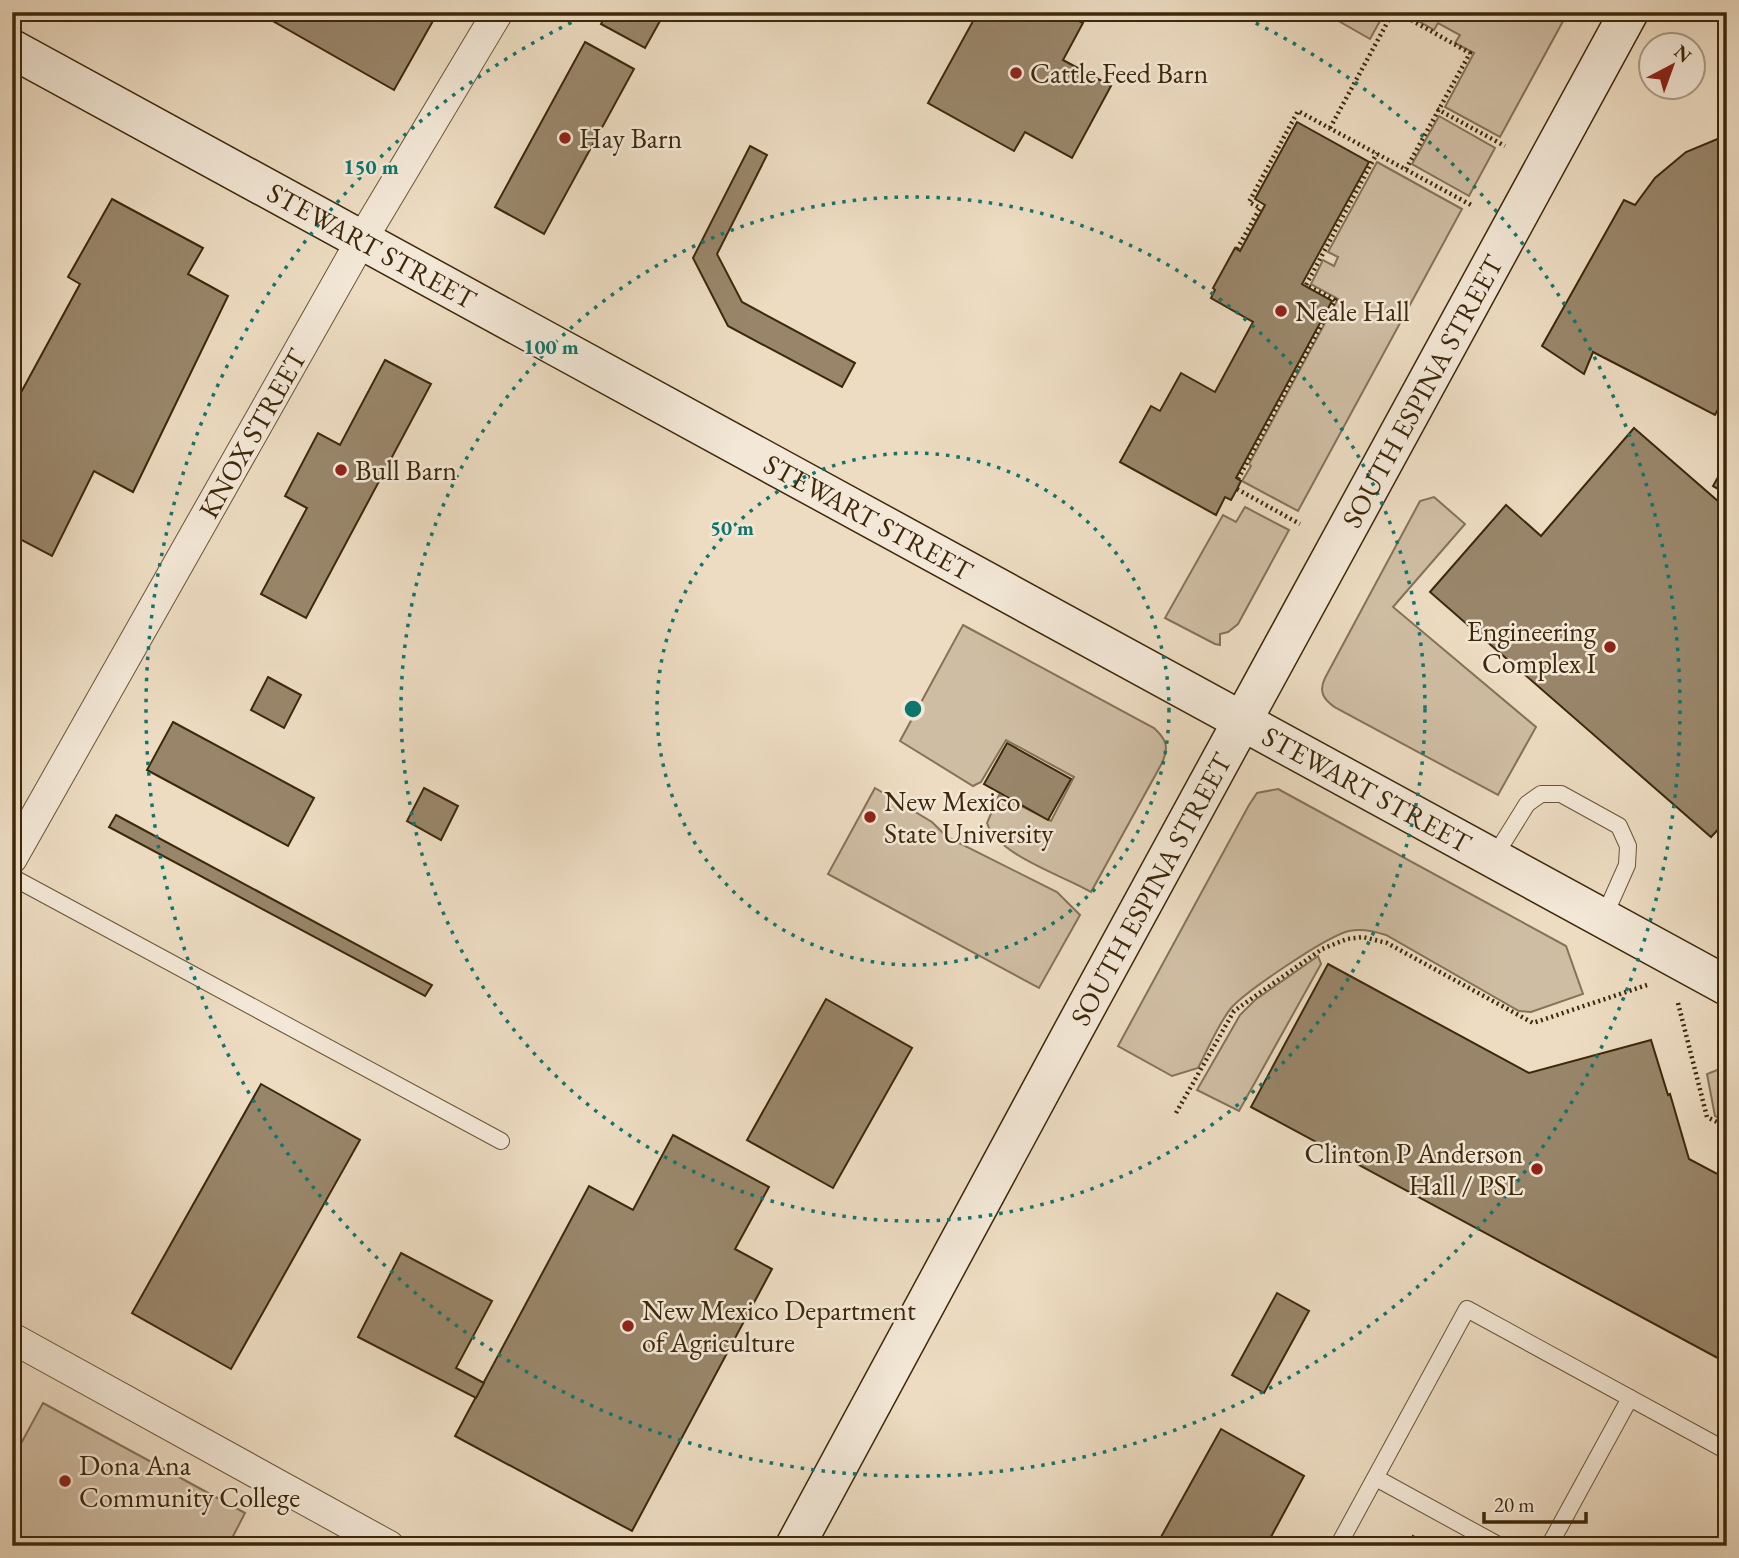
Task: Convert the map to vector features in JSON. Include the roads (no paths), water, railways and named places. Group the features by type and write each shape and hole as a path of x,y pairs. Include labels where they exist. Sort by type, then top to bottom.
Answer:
{"street":[{"name":"KNOX STREET","path":"12,858 361,241 498,12"},
{"name":"SOUTH ESPINA STREET","path":"795,1546 1629,12"},
{"name":"STEWART STREET","path":"12,49 1727,986"},
{"path":"12,1338 389,1546"}],"lane":[{"path":"1493,857 1527,804 1541,794 1561,794 1619,826 1628,846 1627,865 1603,919"},
{"path":"12,877 501,1141"},
{"path":"1338,1546 1467,1309 1727,1451"},
{"path":"1549,1546 1630,1398"},
{"path":"1376,1478 1500,1546"}],"place":[{"name":"Cattle Feed Barn","path":"1016,73"},
{"name":"Hay Barn","path":"565,138"},
{"name":"Neale Hall","path":"1281,311"},
{"name":"Bull Barn","path":"341,470"},
{"name":"Engineering Complex I","path":"1610,647"},
{"name":"New Mexico State University","path":"870,817"},
{"name":"Clinton P Anderson Hall / PSL","path":"1537,1169"},
{"name":"New Mexico Department of Agriculture","path":"628,1326"},
{"name":"Dona Ana Community College","path":"65,1481"}]}
